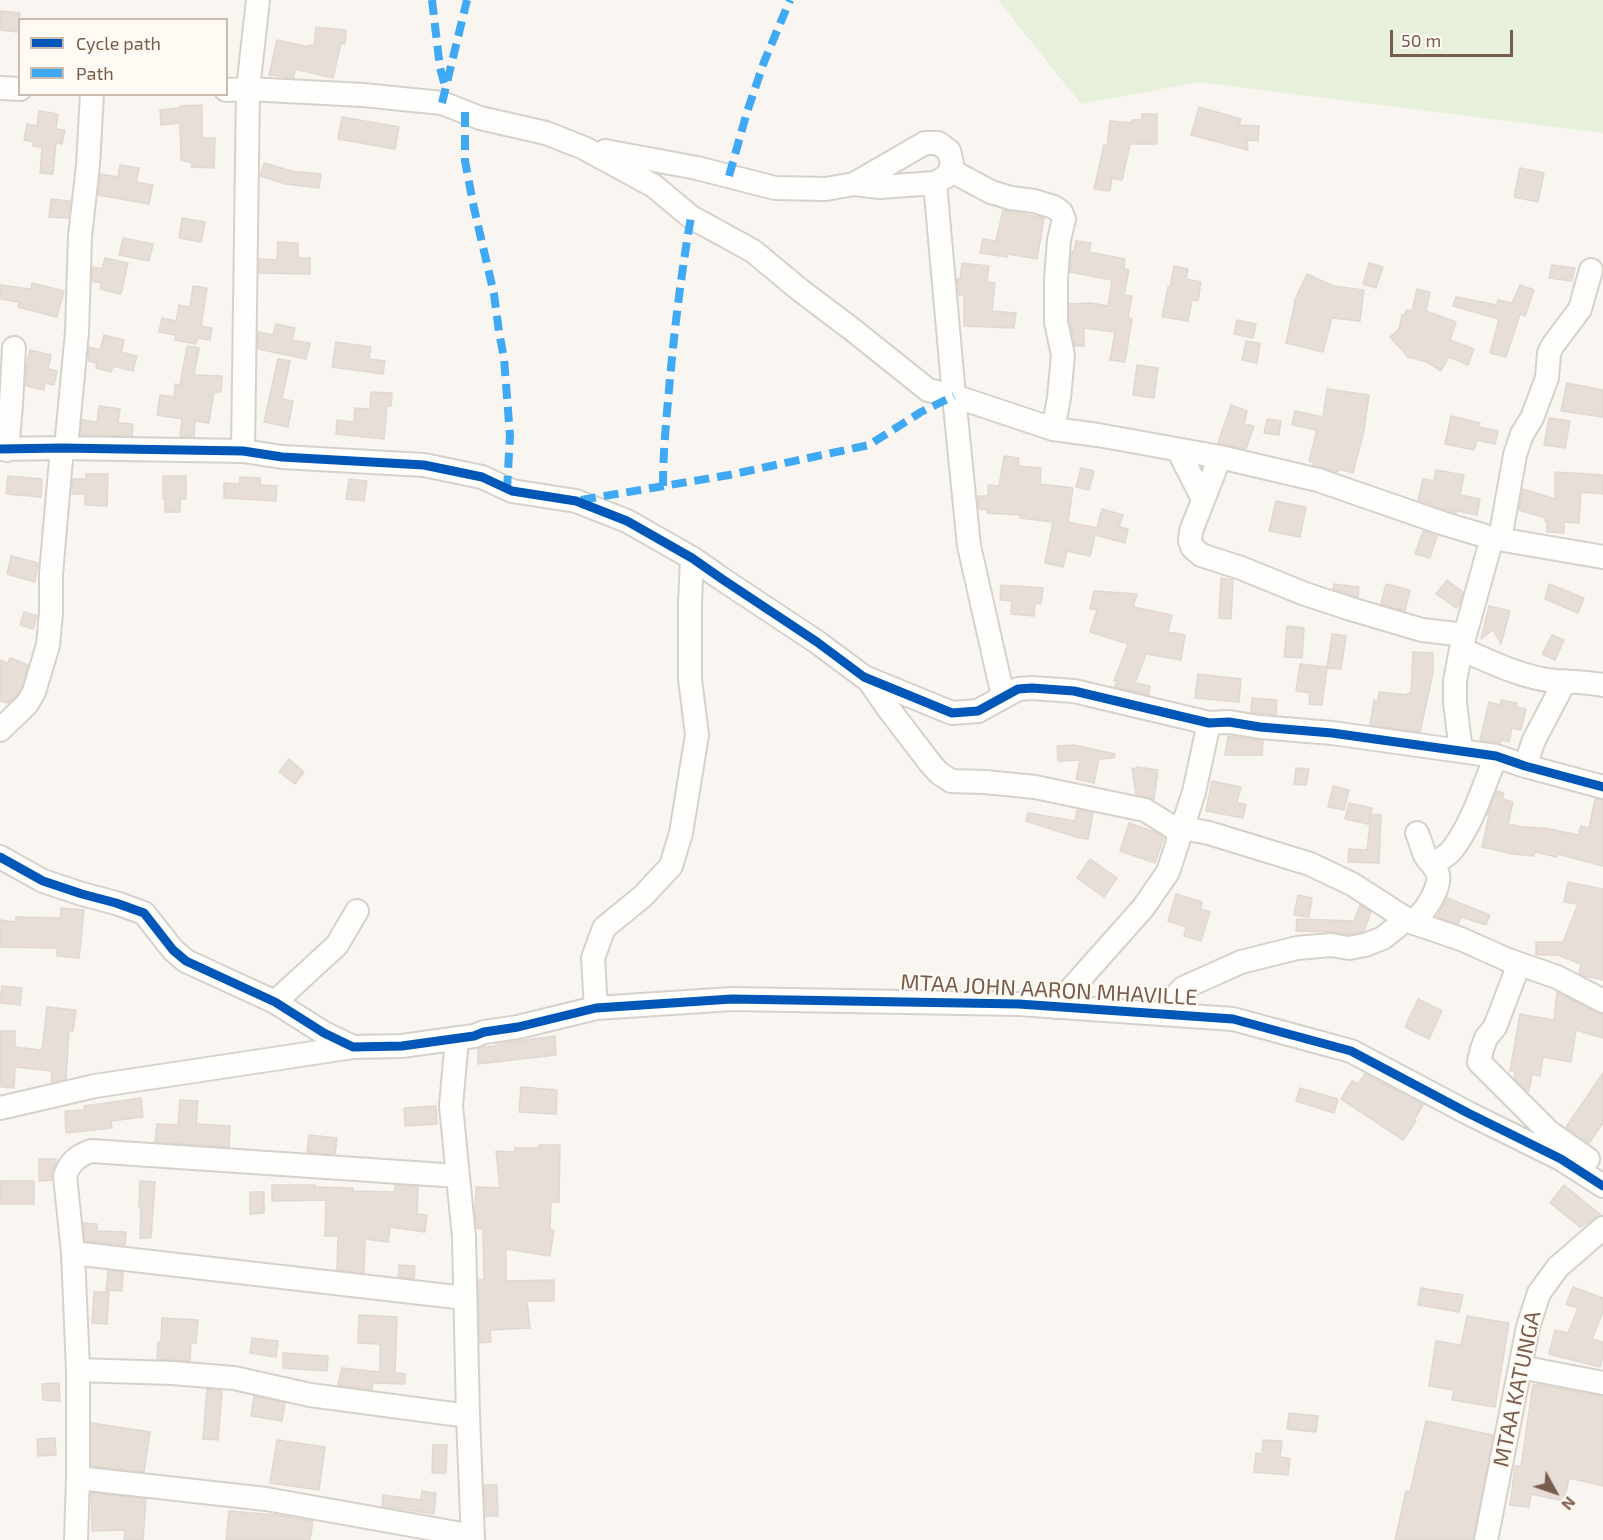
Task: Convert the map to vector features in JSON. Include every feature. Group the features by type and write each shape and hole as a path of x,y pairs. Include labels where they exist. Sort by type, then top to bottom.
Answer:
{"street":[{"path":"243,451 237,89 258,0"},
{"path":"0,88 18,89"},
{"path":"237,89 363,95 442,103 480,118 546,133 584,148 654,186 691,217 753,251 928,390 954,396 1053,429 1220,457 1318,480 1445,524 1496,538 1603,557"},
{"path":"0,730 27,704 34,692 48,645 51,574 78,310 80,236 88,165 92,96"},
{"path":"854,184 925,143 938,143 944,146 951,158 943,177 954,396 969,546 1003,696"},
{"path":"584,148 697,168 775,188 826,189 854,184 880,187 943,177 1011,198 1054,207 1064,219 1059,240 1056,279 1056,322 1063,355 1053,429"},
{"path":"1461,751 1455,703 1455,681 1463,642 1496,538 1522,434 1532,418 1547,378 1553,345 1580,309 1591,270"},
{"path":"9,359 3,449 243,451 282,457 424,465 482,477 512,491 576,501 627,521 692,558 867,678 952,712 978,711 1018,689 1074,691 1209,723 1229,722 1332,733 1496,756 1603,787"},
{"path":"1178,450 1203,499"},
{"path":"1220,457 1191,531 1192,547 1201,555 1241,568 1305,594 1463,642 1497,665 1525,674 1555,681 1603,684"},
{"path":"596,1008 593,958 604,928 643,896 671,866 681,833 697,735 690,679 692,558"},
{"path":"867,678 930,763 951,781 1035,787 1144,810 1182,832 1209,833 1310,864 1352,884 1407,920 1557,977 1603,1001"},
{"path":"1525,766 1534,740 1565,681"},
{"path":"1055,1007 1143,908 1168,872 1194,792 1209,723"},
{"path":"1433,864 1451,851 1462,834 1496,756"},
{"path":"1160,1014 1183,988 1241,962 1297,948 1331,945 1349,948 1365,945 1383,938 1407,920 1417,919 1426,909 1439,883 1438,873 1426,858 1417,833"},
{"path":"0,858 43,881 144,913 172,950 186,961 275,1002 324,1033 353,1047"},
{"path":"275,1002 337,945 357,911"},
{"path":"1519,964 1495,1027 1486,1038 1479,1062 1549,1132 1603,1169"},
{"name":"MTAA JOHN AARON MHAVILLE","path":"4,1102 353,1047 402,1046 474,1036 484,1032 518,1028 596,1008 732,999 1019,1004 1233,1019 1351,1051 1561,1159 1603,1186"},
{"path":"78,1478 266,1499 473,1538 464,1237 451,1106 457,1038"},
{"path":"76,1540 78,1370 73,1253 65,1176 74,1160 91,1151 458,1176"},
{"name":"MTAA KATUNGA","path":"1486,1540 1528,1326 1539,1293 1558,1267 1603,1228"},
{"path":"73,1253 465,1298"},
{"path":"1520,1367 1603,1383"},
{"path":"78,1370 172,1373 234,1378 310,1395 468,1416"}],"green space":[{"path":"998,0 1603,0 1603,133 1199,82 1081,104"}],"building":[{"path":"0,11 20,13 18,32 0,30"},
{"path":"316,27 346,30 345,44 341,43 333,78 295,69 294,78 269,75 277,40 314,46"},
{"path":"202,105 202,138 215,138 214,168 191,167 192,163 181,160 180,123 161,125 160,110"},
{"path":"1199,107 1241,119 1239,125 1259,126 1258,141 1247,140 1248,150 1191,135"},
{"path":"39,111 58,114 56,129 65,130 62,144 56,143 53,174 40,173 42,147 33,146 34,142 24,140 27,124 37,126"},
{"path":"1142,114 1157,114 1157,144 1130,144 1122,180 1112,178 1110,191 1094,189 1104,145 1107,146 1110,121 1132,123 1132,120 1142,120"},
{"path":"342,117 399,127 395,149 338,139"},
{"path":"264,163 291,171 321,174 319,188 286,184 260,176"},
{"path":"120,165 139,168 136,182 153,185 149,204 98,195 101,174 118,177"},
{"path":"1520,168 1544,173 1538,202 1514,197"},
{"path":"51,199 70,201 68,218 49,217"},
{"path":"1003,210 1044,218 1037,259 1008,254 1007,257 980,253 983,239 996,241"},
{"path":"182,218 205,222 201,242 179,238"},
{"path":"123,238 153,244 149,261 119,255"},
{"path":"1076,241 1091,243 1089,252 1125,259 1124,269 1129,270 1124,295 1132,296 1128,318 1132,319 1125,362 1110,360 1115,332 1084,328 1084,346 1075,346 1070,321 1070,304 1091,303 1108,306 1112,280 1070,272 1072,251 1074,251"},
{"path":"278,242 298,243 298,258 310,258 310,274 259,273 259,259 277,260"},
{"path":"105,258 128,263 121,294 100,289 101,283 92,281 93,267 102,269"},
{"path":"962,263 989,266 987,282 995,283 992,311 1016,313 1014,328 964,326 964,296 959,295 957,279 960,279"},
{"path":"1369,263 1383,267 1376,288 1363,284"},
{"path":"1552,265 1575,268 1572,281 1549,278"},
{"path":"1174,266 1188,269 1186,279 1201,282 1198,301 1192,300 1188,321 1162,317"},
{"path":"1307,274 1333,286 1364,290 1360,321 1332,318 1323,352 1286,343 1294,302"},
{"path":"32,283 64,291 57,317 18,307 19,302 0,299 0,285 31,289"},
{"path":"1520,285 1534,290 1525,316 1520,314 1506,357 1490,353 1499,319 1453,306 1456,297 1497,305 1498,300 1512,303"},
{"path":"193,286 207,288 201,326 212,328 210,340 198,338 196,344 175,340 176,335 159,332 162,318 176,321 179,305 190,307"},
{"path":"1417,289 1430,292 1426,311 1456,322 1450,340 1474,349 1468,365 1449,357 1441,371 1427,362 1408,357 1390,337 1399,329 1402,315 1405,315 1406,310 1412,311"},
{"path":"1237,320 1256,324 1253,338 1234,334"},
{"path":"276,324 295,328 292,340 310,343 306,359 258,349 258,332 273,335"},
{"path":"104,335 124,340 121,352 137,356 133,371 113,366 111,372 96,368 97,363 88,361 89,347 100,350"},
{"path":"1246,341 1260,343 1257,363 1242,360"},
{"path":"336,342 371,347 369,359 385,361 383,374 332,367"},
{"path":"187,346 199,348 194,375 222,376 221,392 214,392 209,423 195,421 194,437 180,436 182,419 157,415 160,395 174,397 175,384 180,385"},
{"path":"30,350 51,355 48,369 57,371 54,385 45,383 44,390 26,386"},
{"path":"278,359 290,361 282,399 293,401 288,427 264,422"},
{"path":"1137,365 1158,368 1154,398 1133,395"},
{"path":"1567,383 1603,390 1603,417 1561,411"},
{"path":"1327,389 1369,395 1364,431 1353,473 1339,469 1337,472 1313,465 1314,463 1309,461 1317,430 1292,425 1295,411 1323,417"},
{"path":"371,392 392,393 391,406 387,406 384,439 336,434 337,420 354,422 355,408 370,409"},
{"path":"1231,405 1247,411 1244,424 1254,426 1246,449 1218,443"},
{"path":"99,406 120,409 118,423 133,424 132,436 81,435 82,420 97,422"},
{"path":"1451,416 1480,423 1479,427 1498,431 1495,444 1477,440 1474,450 1445,444"},
{"path":"1549,418 1570,421 1565,448 1544,445"},
{"path":"1267,419 1281,421 1279,435 1264,433"},
{"path":"1004,456 1019,458 1018,466 1041,468 1040,484 1073,488 1068,522 1097,528 1102,509 1123,515 1119,527 1128,529 1125,543 1095,535 1090,556 1067,551 1063,567 1045,563 1053,522 1020,518 1020,515 987,513 987,510 979,509 978,496 988,496 988,485 999,486"},
{"path":"1081,468 1094,471 1089,490 1076,487"},
{"path":"1436,470 1464,475 1460,495 1480,499 1477,515 1457,511 1456,513 1418,500 1423,479 1434,481"},
{"path":"1555,472 1603,475 1603,494 1581,492 1579,523 1564,522 1564,533 1547,532 1545,518 1519,510 1523,489 1555,499"},
{"path":"86,474 108,474 107,506 85,505 85,494 72,494 73,479 86,479"},
{"path":"8,476 42,479 41,497 6,494"},
{"path":"163,476 186,476 186,499 180,499 180,512 165,512"},
{"path":"240,477 260,478 260,485 277,486 276,501 224,498 224,483 240,484"},
{"path":"349,479 367,481 364,501 346,499"},
{"path":"1276,501 1306,507 1300,537 1269,531"},
{"path":"1423,531 1437,536 1430,558 1415,554"},
{"path":"11,556 38,563 35,582 7,574"},
{"path":"1221,578 1233,580 1231,619 1219,618"},
{"path":"1447,580 1463,592 1456,608 1436,594"},
{"path":"1334,584 1359,587 1358,597 1333,589"},
{"path":"1386,584 1410,590 1405,611 1381,604"},
{"path":"1549,584 1584,598 1578,613 1545,599"},
{"path":"1001,585 1043,588 1041,604 1035,603 1034,616 1011,614 1012,601 1000,600"},
{"path":"1094,591 1137,594 1133,607 1172,615 1168,632 1185,635 1181,660 1146,654 1135,683 1150,686 1149,695 1115,687 1117,681 1114,681 1128,644 1090,632 1097,610 1090,609"},
{"path":"1489,606 1510,611 1501,644 1493,630 1481,639"},
{"path":"24,612 37,616 33,629 20,625"},
{"path":"1287,626 1304,628 1302,658 1284,657"},
{"path":"1332,634 1346,636 1341,669 1327,668 1322,705 1309,704 1310,693 1296,691 1300,664 1327,667"},
{"path":"1552,635 1564,640 1555,660 1542,654"},
{"path":"1413,652 1433,653 1433,673 1420,732 1370,725 1374,700 1378,701 1379,692 1408,695 1411,693"},
{"path":"10,658 28,665 22,687 8,703 0,701 0,660 8,663"},
{"path":"1198,674 1241,679 1239,702 1195,698"},
{"path":"1252,698 1277,700 1276,715 1251,712"},
{"path":"1501,700 1517,703 1516,707 1526,709 1521,730 1512,728 1509,742 1480,740 1489,702 1500,705"},
{"path":"1228,736 1263,741 1262,755 1225,755"},
{"path":"1074,745 1115,754 1114,758 1099,759 1094,783 1076,779 1080,760 1058,761 1057,746"},
{"path":"289,759 304,772 295,784 279,772"},
{"path":"1137,767 1158,770 1154,800 1136,794 1132,768 1137,769"},
{"path":"1296,768 1309,769 1306,785 1294,784"},
{"path":"1212,781 1241,787 1237,802 1246,805 1243,818 1206,811"},
{"path":"1333,786 1349,790 1344,810 1328,807"},
{"path":"1497,791 1504,793 1502,799 1513,802 1508,824 1578,835 1581,826 1589,828 1595,799 1603,800 1603,866 1558,854 1557,857 1535,852 1534,856 1482,847 1489,815 1487,815"},
{"path":"1349,803 1372,808 1368,824 1345,819"},
{"path":"1077,810 1093,813 1088,839 1026,821 1028,813 1075,821"},
{"path":"1371,814 1381,815 1379,863 1348,862 1349,849 1367,850"},
{"path":"1129,823 1164,837 1155,863 1120,851"},
{"path":"1090,859 1117,878 1104,897 1077,878"},
{"path":"1568,882 1603,889 1603,980 1579,973 1581,964 1558,955 1536,955 1536,942 1563,942 1578,904 1564,902"},
{"path":"1176,894 1202,902 1200,909 1210,912 1201,941 1184,936 1186,927 1168,921"},
{"path":"1298,895 1312,898 1309,917 1294,915"},
{"path":"1447,898 1490,915 1486,925 1461,917 1458,924 1437,917"},
{"path":"1360,905 1371,912 1364,931 1353,934 1296,931 1297,919 1354,921"},
{"path":"61,908 84,910 79,958 57,956 57,948 0,947 0,920 16,922 16,917 60,918"},
{"path":"2,986 22,988 20,1005 0,1003"},
{"path":"1557,992 1603,1014 1603,1038 1576,1030 1571,1062 1543,1057 1540,1076 1532,1074 1529,1091 1527,1091 1514,1078 1515,1071 1510,1071 1520,1014 1554,1020"},
{"path":"1418,999 1442,1011 1429,1039 1405,1027"},
{"path":"47,1007 76,1010 73,1031 69,1030 66,1079 51,1082 52,1071 15,1067 14,1088 1,1087 0,1031 15,1031 15,1047 42,1050"},
{"path":"555,1036 556,1055 478,1064 478,1049 483,1047"},
{"path":"1603,1073 1603,1123 1589,1143 1566,1127"},
{"path":"1365,1074 1423,1105 1414,1120 1416,1121 1403,1140 1341,1099 1352,1081 1358,1084"},
{"path":"521,1087 557,1090 556,1114 519,1112"},
{"path":"1300,1088 1338,1099 1334,1113 1296,1101"},
{"path":"141,1098 143,1117 111,1121 112,1128 66,1133 65,1111 85,1110 84,1106"},
{"path":"180,1100 198,1101 196,1124 230,1126 229,1147 155,1142 157,1124 178,1125"},
{"path":"436,1106 437,1124 405,1126 404,1108"},
{"path":"309,1135 337,1138 335,1154 307,1152"},
{"path":"539,1145 560,1145 559,1202 551,1202 550,1230 554,1230 550,1256 506,1249 506,1281 554,1280 554,1301 527,1301 530,1328 490,1330 491,1342 480,1343 478,1280 484,1280 483,1229 477,1228 476,1187 500,1188 496,1151 515,1152 515,1148 539,1148"},
{"path":"39,1159 56,1159 52,1180 39,1181"},
{"path":"0,1181 34,1181 34,1204 0,1204"},
{"path":"140,1181 155,1182 151,1238 140,1238"},
{"path":"272,1185 315,1185 315,1187 353,1188 353,1191 395,1192 395,1185 418,1187 417,1214 427,1215 425,1232 390,1227 388,1242 365,1239 364,1273 337,1270 338,1236 325,1236 326,1200 272,1201"},
{"path":"1564,1185 1601,1215 1580,1227 1550,1203"},
{"path":"250,1192 264,1192 264,1213 250,1214"},
{"path":"83,1223 97,1224 97,1231 126,1232 125,1245 85,1241"},
{"path":"399,1265 415,1266 414,1279 398,1277"},
{"path":"108,1271 123,1272 122,1291 106,1290"},
{"path":"1573,1287 1603,1298 1603,1312 1592,1339 1603,1342 1600,1367 1549,1354 1555,1330 1568,1333 1578,1308 1566,1304"},
{"path":"1421,1288 1463,1295 1459,1312 1418,1305"},
{"path":"94,1292 109,1292 107,1324 92,1323"},
{"path":"359,1315 397,1317 395,1373 405,1374 405,1384 373,1383 372,1390 338,1385 342,1368 380,1372 380,1344 358,1343"},
{"path":"1467,1316 1509,1323 1495,1407 1452,1400 1454,1390 1429,1386 1436,1341 1461,1345"},
{"path":"162,1318 198,1320 196,1343 191,1343 190,1361 157,1359 158,1342 161,1342"},
{"path":"252,1338 278,1341 276,1357 250,1353"},
{"path":"283,1353 328,1356 327,1371 283,1368"},
{"path":"59,1383 60,1401 43,1400 42,1384"},
{"path":"1533,1384 1603,1396 1603,1486 1569,1478 1564,1501 1531,1494 1529,1507 1510,1505 1515,1466 1521,1466"},
{"path":"207,1389 222,1391 218,1440 203,1439"},
{"path":"254,1396 285,1403 282,1421 251,1416"},
{"path":"1289,1413 1318,1416 1316,1432 1287,1429"},
{"path":"1426,1421 1493,1435 1473,1540 1395,1540 1406,1491 1410,1492"},
{"path":"92,1423 150,1432 144,1472 92,1466"},
{"path":"55,1438 56,1455 38,1456 37,1439"},
{"path":"277,1440 325,1447 319,1490 270,1483"},
{"path":"1263,1440 1282,1441 1280,1457 1290,1458 1288,1475 1254,1472 1256,1453 1262,1454"},
{"path":"433,1445 447,1445 446,1473 432,1473"},
{"path":"484,1485 497,1485 498,1516 486,1516"},
{"path":"422,1491 436,1493 434,1514 382,1506 383,1495 421,1500"},
{"path":"91,1493 146,1499 143,1540 124,1540 125,1530 92,1531"},
{"path":"229,1511 313,1521 310,1540 226,1540"}],"marked path":[{"path":"432,0 440,68 445,86"},
{"path":"442,103 467,0"},
{"path":"729,176 764,62 790,0"},
{"path":"465,112 465,161 494,294 504,358 510,436 507,489"},
{"path":"663,486 673,347 691,217"},
{"path":"581,500 729,475 869,445 921,412 954,396"}],"cycle path":[{"path":"0,449 243,451 282,457 424,465 482,477 512,491 576,501 627,521 692,558 817,642 864,677 952,713 978,711 1018,689 1074,691 1209,723 1229,722 1332,733 1496,756 1603,787"},
{"path":"0,857 43,881 144,913 173,950 186,961 275,1002 324,1033 353,1047 402,1046 474,1036 596,1008 732,999 1019,1004 1233,1019 1351,1051 1561,1159 1603,1186"}]}
